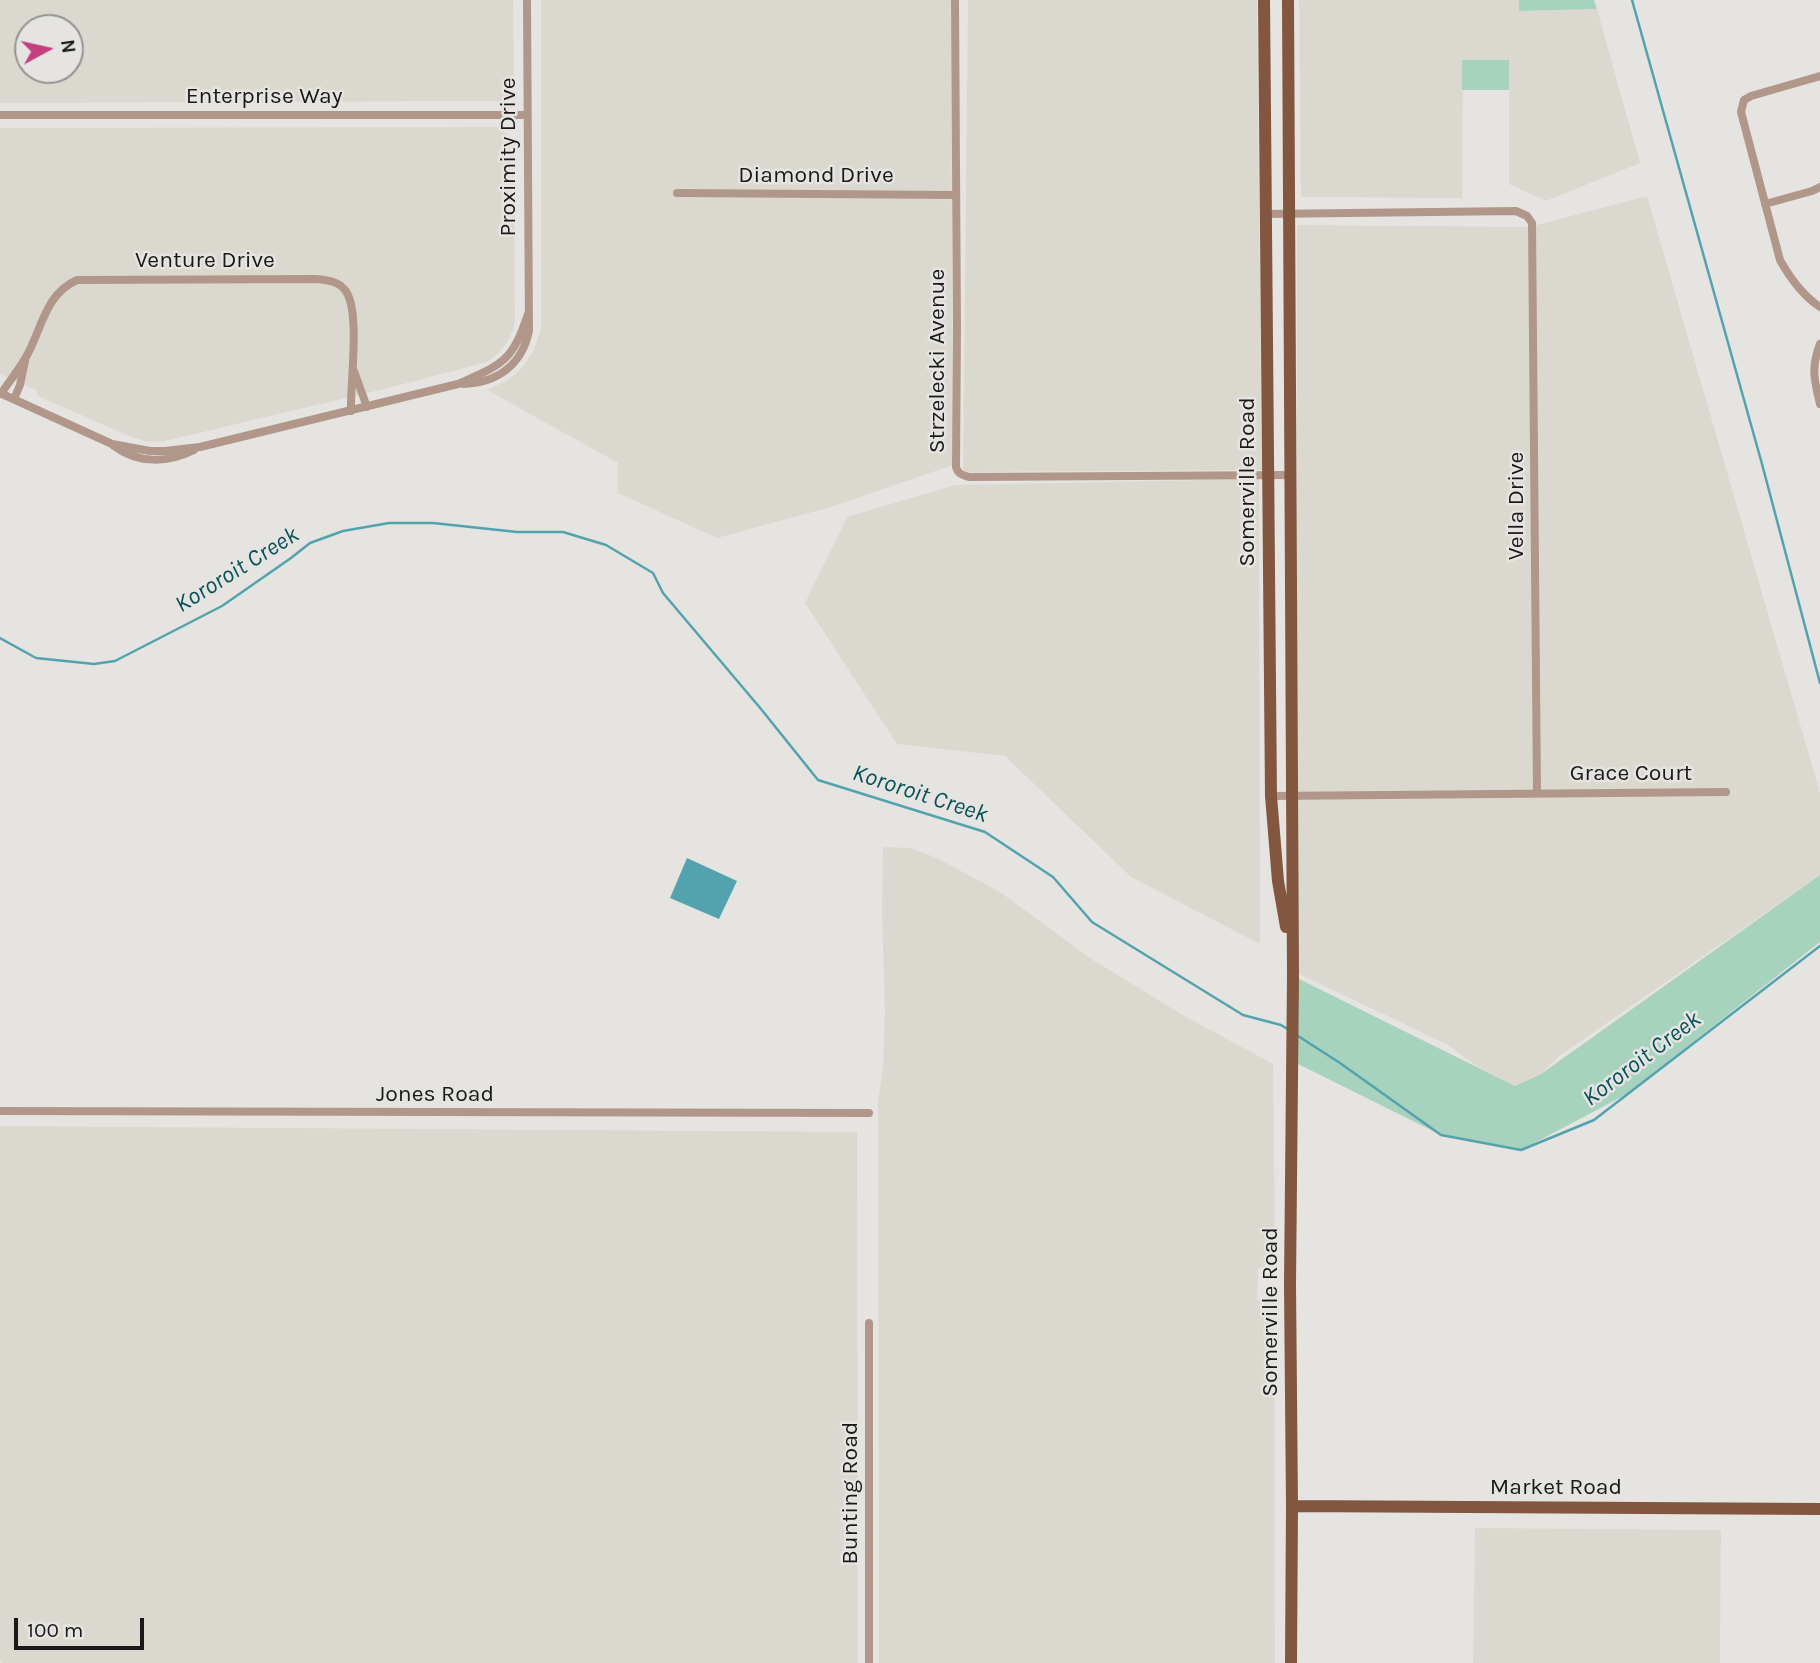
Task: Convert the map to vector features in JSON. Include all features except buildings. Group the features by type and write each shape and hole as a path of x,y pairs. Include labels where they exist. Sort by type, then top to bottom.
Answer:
{"main road":[{"name":"Somerville Road","path":"1265,0 1271,796 1278,881 1293,962"},
{"name":"Somerville Road","path":"1288,0 1293,962 1290,1663"},
{"name":"Market Road","path":"1292,1506 1820,1509"}],"street":[{"name":"Proximity Drive","path":"1,393 112,444 150,451 200,447 351,411 458,384 493,368 517,345 528,314 527,0"},
{"name":"Strzelecki Avenue","path":"955,0 956,467 961,475 1291,475"},
{"path":"1820,76 1751,96 1744,100 1741,113 1780,260 1791,281 1820,307"},
{"name":"Enterprise Way","path":"0,115 527,114"},
{"path":"1765,204 1820,187"},
{"name":"Diamond Drive","path":"677,193 955,195"},
{"name":"Vella Drive","path":"1266,214 1516,211 1527,216 1532,223 1537,792"},
{"name":"Venture Drive","path":"1,393 26,358 56,295 77,280 316,279 339,284 350,298 353,369 351,411"},
{"path":"1820,344 1815,355 1814,368 1820,404"},
{"name":"Venture Drive","path":"14,399 26,358"},
{"name":"Venture Drive","path":"353,369 367,407"},
{"path":"1271,796 1537,792"},
{"name":"Grace Court","path":"1537,792 1726,792"},
{"name":"Jones Road","path":"0,1111 869,1113"},
{"name":"Bunting Road","path":"869,1322 869,1663"}],"shaded area":[{"path":"0,0 513,0 514,88 501,101 0,103"},
{"path":"541,0 951,0 953,465 831,507 717,538 618,493 618,463 487,390 508,380 521,369 533,352 541,329"},
{"path":"968,0 1257,0 1262,470 963,472"},
{"path":"1299,0 1519,0 1519,11 1597,9 1640,163 1546,201 1509,184 1509,61 1463,60 1462,198 1301,197"},
{"path":"500,127 514,141 515,320 513,331 505,345 487,362 161,442 131,437 38,396 36,390 0,374 0,128"},
{"path":"1647,196 1820,793 1820,875 1558,1057 1541,1074 1515,1086 1478,1067 1448,1045 1297,973 1297,225 1529,227"},
{"path":"1259,479 1260,944 1131,877 1005,756 897,744 805,603 847,517 955,485"},
{"path":"883,847 910,848 937,858 1000,892 1090,958 1181,1014 1273,1064 1275,1263 1258,1269 1257,1299 1274,1308 1275,1663 879,1663 878,1100 883,1068 885,1009"},
{"path":"0,1126 857,1132 858,1663 2,1663"},
{"path":"1475,1528 1721,1530 1720,1663 1473,1663"}],"green space":[{"path":"1519,0 1594,0 1597,9 1519,11"},
{"path":"1462,60 1509,60 1509,90 1462,90"},
{"path":"1820,875 1820,942 1627,1094 1521,1150 1441,1135 1292,1061 1293,976 1515,1086 1541,1074"}],"water":[{"path":"687,858 737,881 719,919 670,898"}],"waterway":[{"path":"1632,0 1762,464 1820,683"},
{"name":"Kororoit Creek","path":"0,638 36,658 94,664 115,661 222,606 310,543 343,531 389,523 433,523 517,532 563,532 606,545 653,573 663,593 818,780 985,832 1053,877 1092,922 1243,1015 1281,1025 1289,1030"},
{"name":"Kororoit Creek","path":"1298,1036 1441,1135 1521,1150 1594,1120 1820,946"}]}
